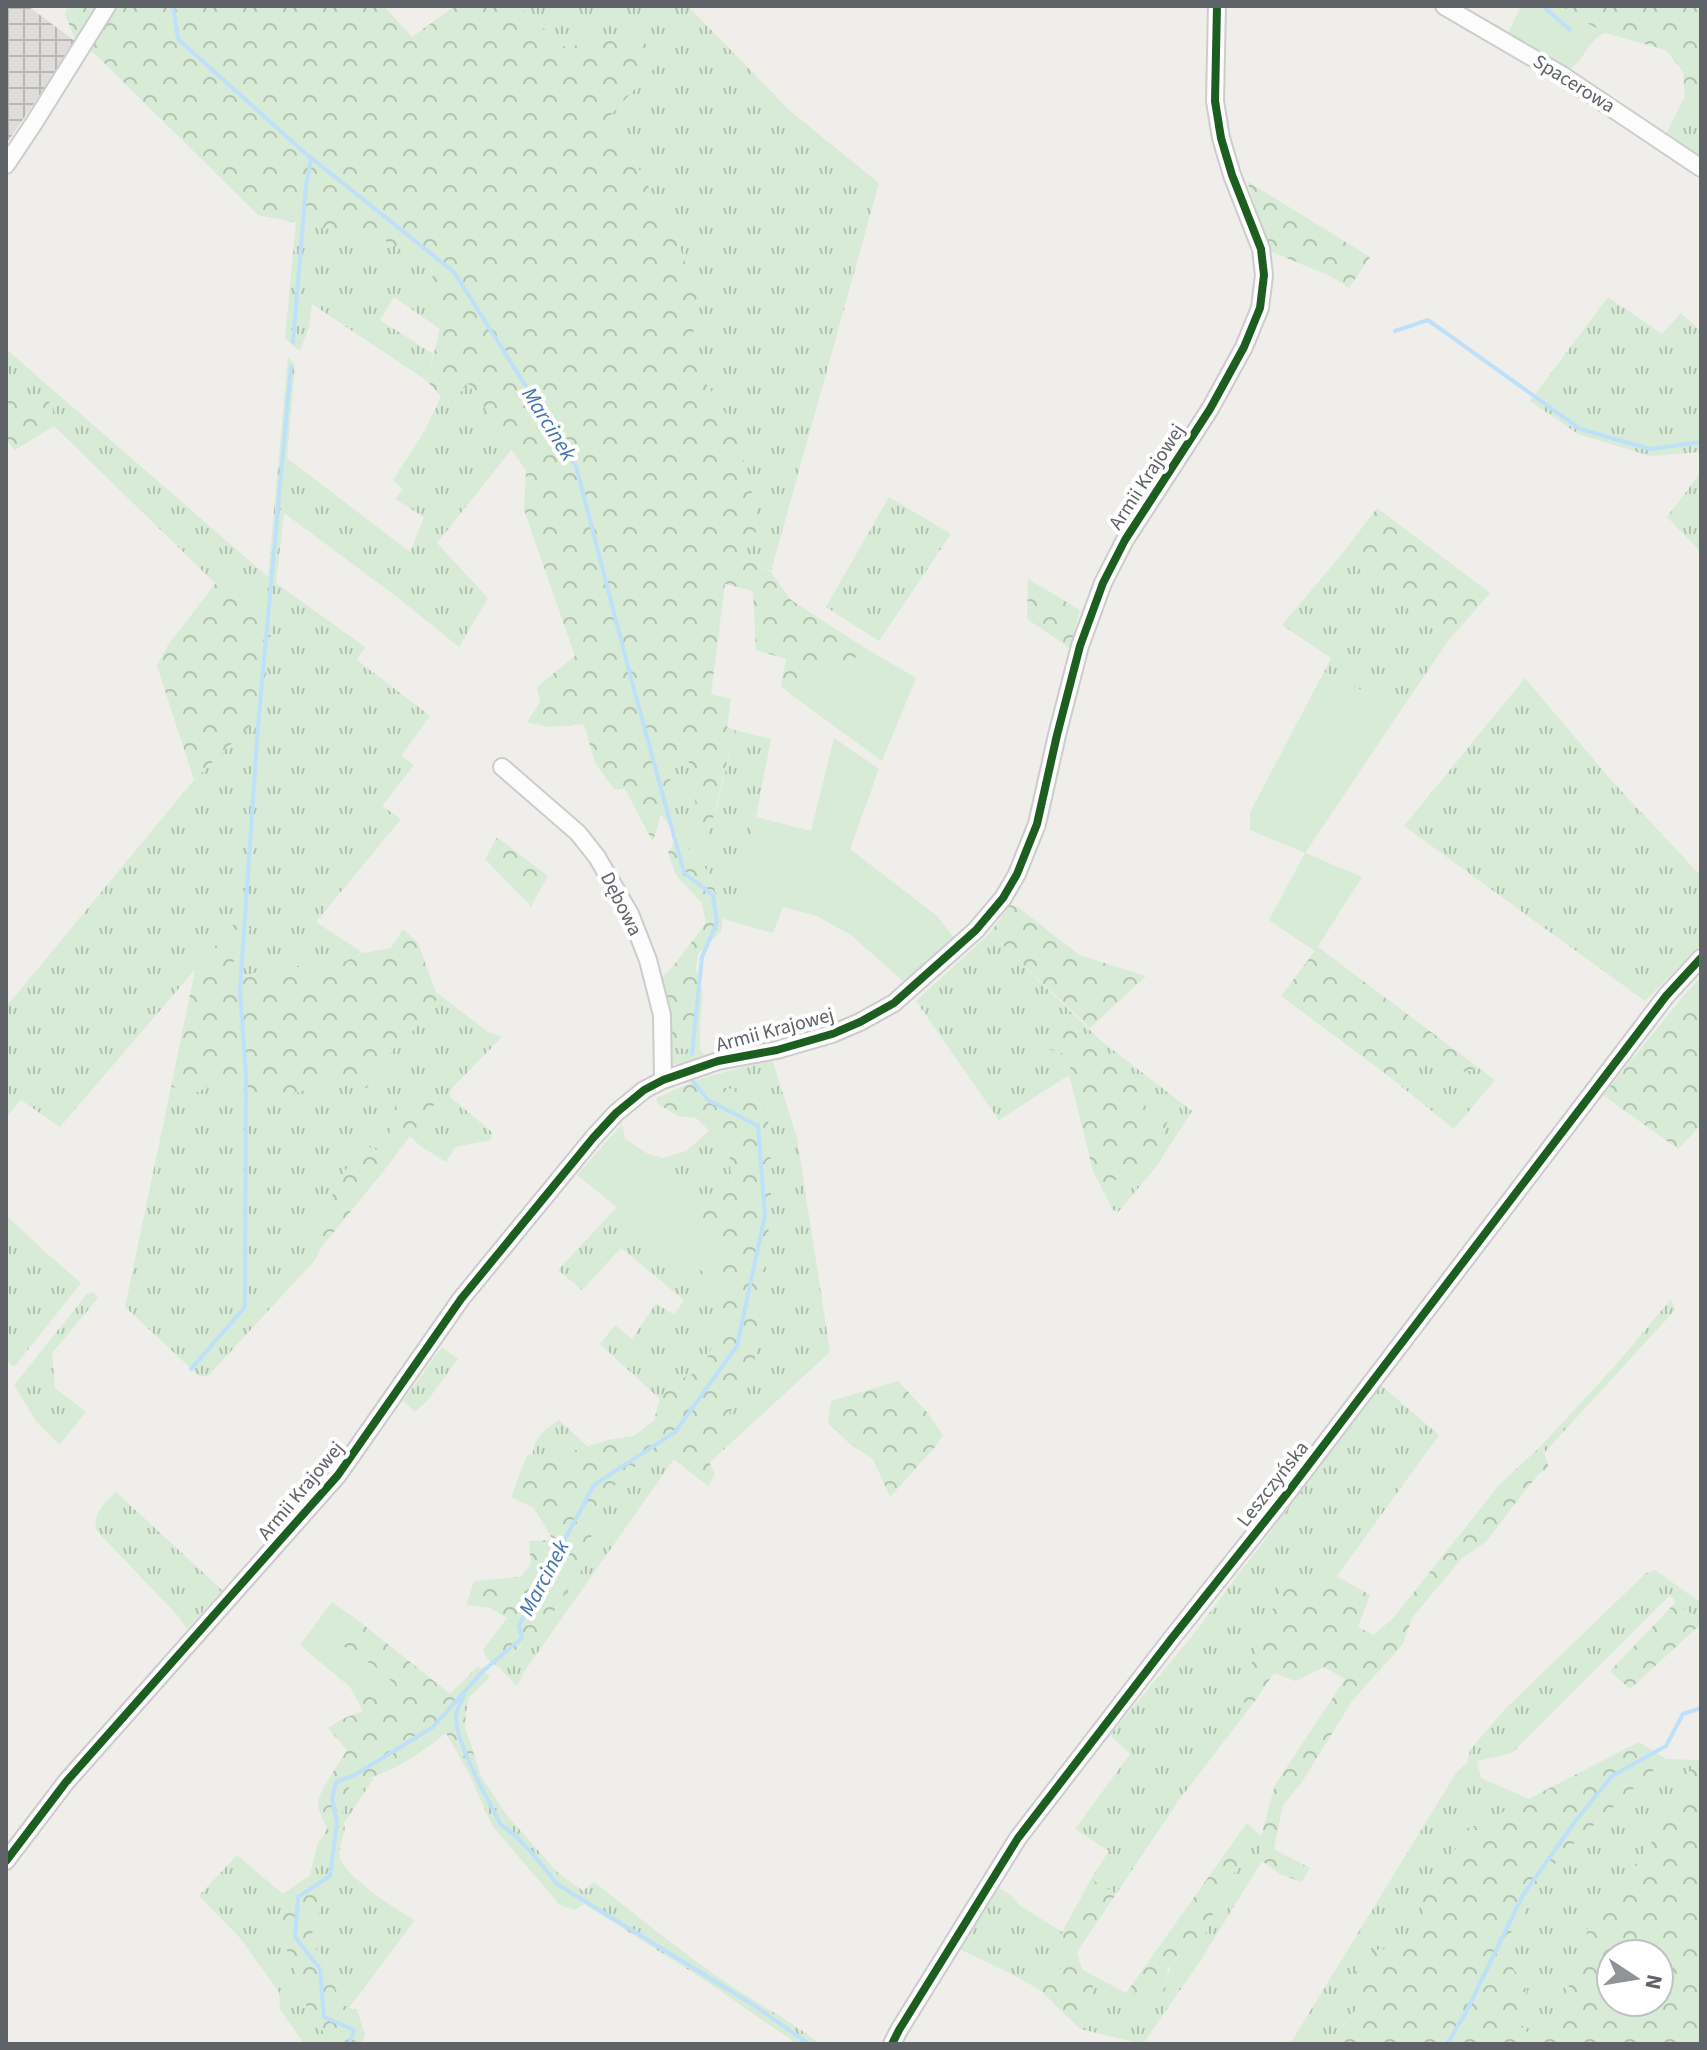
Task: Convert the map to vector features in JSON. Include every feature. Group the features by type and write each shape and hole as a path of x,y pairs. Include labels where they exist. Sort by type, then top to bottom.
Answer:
{"street":[{"path":"6,165 107,6"},
{"name":"Armii Krajowej","path":"6,1861 66,1782 338,1475 461,1299 616,1113 644,1090 663,1080 718,1061 777,1050 832,1034 860,1022 894,1003 976,930 1003,898 1017,874 1037,824 1077,657 1103,583 1125,540 1229,376 1260,308 1264,275 1261,249 1232,175 1221,138 1215,101 1217,6"},
{"name":"Spacerowa","path":"1444,6 1562,75 1701,168"},
{"name":"Dębowa","path":"502,767 578,833 597,857 630,914 648,960 662,1015 663,1080"},
{"name":"Leszczyńska","path":"892,2044 1018,1838 1285,1496 1666,996 1701,958"}],"shaded area":[{"path":"6,6 28,6 76,42 6,144"}],"green space":[{"path":"68,6 384,6 412,37 455,6 518,6 565,47 640,36 659,63 609,117 674,231 697,295 691,360 736,430 760,525 741,557 771,572 791,600 865,648 852,661 825,666 793,696 781,686 786,659 756,650 753,591 725,584 711,694 731,699 727,727 735,730 709,834 701,839 685,737 653,842 625,789 614,789 595,763 584,724 549,727 527,722 540,702 537,687 575,656 524,510 526,471 468,383 452,402 441,397 427,381 440,329 431,266 384,240 258,215 95,54 76,42 65,14"},
{"path":"518,6 688,6 790,111 879,183 771,571 740,557 736,430 691,360 697,295 674,231 609,117 639,36 565,47"},
{"path":"1521,6 1562,6 1605,33 1569,70 1508,33"},
{"path":"1562,6 1701,6 1701,102 1685,96 1683,72 1666,50 1605,33"},
{"path":"1685,96 1701,102 1701,159 1666,134"},
{"path":"1247,181 1370,257 1349,288 1332,277 1270,251"},
{"path":"296,222 384,240 431,266 440,329 394,297 380,320 433,354 427,381 312,304 309,327 300,351 285,339"},
{"path":"1608,297 1662,334 1681,313 1701,332 1701,452 1650,456 1578,434 1530,401"},
{"path":"6,349 268,577 288,356 295,365 287,458 410,552 424,517 395,499 403,489 393,480 424,432 441,397 452,402 468,383 512,449 437,543 488,598 459,647 284,513 276,583 365,647 357,660 430,716 401,756 414,765 382,806 401,819 316,922 363,953 335,966 274,968 235,978 233,963 250,929 240,917 60,1127 21,1100 6,1117 6,1007 194,780 261,715 226,571 216,584 54,426 52,405 44,397 35,404 6,379"},
{"path":"6,379 35,404 44,397 52,405 54,426 15,450 6,440"},
{"path":"1701,472 1701,552 1667,517"},
{"path":"889,497 951,534 879,641 826,607"},
{"path":"1377,508 1490,593 1448,641 1342,554"},
{"path":"1342,554 1448,641 1401,710 1324,672 1331,658 1282,625"},
{"path":"226,570 265,613 271,633 261,715 194,780 157,666 168,645"},
{"path":"1028,579 1080,610 1070,648 1027,619"},
{"path":"865,648 916,678 882,761 793,696 825,666 852,661"},
{"path":"1324,672 1401,710 1305,853 1250,830 1250,812"},
{"path":"1525,678 1611,780 1701,876 1701,944 1645,1001 1404,826"},
{"path":"735,730 771,739 756,817 730,921 723,918 710,874 661,814 685,736 701,838 717,806"},
{"path":"834,738 879,769 850,849 937,916 955,939 905,983 851,935 817,916 783,907 773,933 730,921 756,817 811,831"},
{"path":"677,836 710,874 723,918 721,932 698,954 696,969 703,993 700,1050 679,1048 670,1030 666,996 659,981 706,923 702,903 676,875 668,853"},
{"path":"497,837 548,876 531,906 485,859"},
{"path":"1305,853 1362,877 1315,951 1269,920"},
{"path":"1010,905 1018,907 1079,955 1146,976 1090,1028 990,933"},
{"path":"240,917 250,929 233,963 236,978 274,968 335,966 363,953 391,948 403,929 418,943 438,998 410,1034 392,1050 367,1088 330,1081 296,1093 255,1097 221,1077 198,1092 171,1087 195,970"},
{"path":"990,933 1100,1040 1192,1111 1156,1167 1118,1212 1113,1210 1099,1183 1126,1178 1168,1119 1151,1119 1133,1074 1098,1054 1071,1027 1049,1049 1072,1056 1069,1075 999,1120 916,1001"},
{"path":"1318,947 1479,1068 1448,1076 1422,1060 1391,1078 1281,996"},
{"path":"1701,977 1701,1007 1681,999"},
{"path":"436,992 488,1032 502,1037 452,1088 449,1096 493,1133 491,1140 455,1147 446,1162 410,1136 386,1168 375,1149 334,1194 310,1237 320,1249 315,1260 208,1376 199,1376 125,1307 171,1087 198,1092 221,1077 255,1097 296,1093 330,1081 367,1088 392,1050 410,1034 438,998"},
{"path":"1681,999 1701,1007 1701,1125 1678,1149 1603,1095"},
{"path":"1071,1027 1098,1054 1117,1053 1133,1074 1151,1119 1169,1118 1158,1145 1126,1178 1099,1183 1093,1171 1069,1075 1072,1056 1048,1049"},
{"path":"670,1030 679,1048 700,1050 705,1055 673,1064 669,1055"},
{"path":"772,1059 797,1138 830,1352 709,1463 705,1454 762,1327 772,1182 767,1100 760,1095 726,1088 703,1078"},
{"path":"1422,1060 1448,1076 1479,1068 1495,1080 1454,1129 1391,1078"},
{"path":"703,1078 726,1088 760,1095 767,1100 772,1182 762,1327 750,1379 705,1454 715,1474 708,1486 666,1453 632,1468 597,1503 587,1561 532,1645 521,1645 499,1667 487,1659 483,1650 507,1618 490,1608 466,1605 474,1581 521,1577 531,1563 529,1541 553,1540 534,1508 511,1497 527,1455 560,1455 608,1440 634,1436 654,1420 660,1399 674,1382 701,1370 725,1322 718,1289 717,1249 702,1225 702,1196 732,1187 729,1150 696,1118 678,1116 658,1104 656,1098"},
{"path":"428,1087 438,1100 410,1135 389,1136 396,1101"},
{"path":"622,1124 625,1139 648,1154 663,1158 653,1174 702,1206 702,1225 717,1249 718,1282 656,1239 577,1175"},
{"path":"710,1130 729,1150 732,1188 703,1196 702,1206 652,1173 663,1158 686,1151"},
{"path":"360,1143 375,1149 386,1168 320,1249 310,1237"},
{"path":"617,1207 656,1239 718,1282 725,1322 701,1370 674,1382 660,1399 600,1344 615,1325 632,1339 656,1303 674,1315 684,1300 621,1248 582,1290 558,1270"},
{"path":"6,1215 81,1283 14,1367 6,1360"},
{"path":"93,1292 98,1298 52,1353 55,1388 86,1412 59,1445 36,1421 14,1385 87,1294"},
{"path":"1671,1299 1675,1310 1545,1452 1541,1446"},
{"path":"442,1347 458,1359 415,1412 403,1401"},
{"path":"898,1381 927,1412 943,1435 890,1497 873,1459 850,1444 828,1423 831,1401"},
{"path":"1381,1385 1439,1435 1337,1576 1313,1590 1284,1564 1279,1599 1267,1618 1244,1702 1255,1701 1179,1800 1116,1894 1091,1879 1109,1851 1075,1829 1130,1754 1110,1735 1193,1635"},
{"path":"559,1420 587,1446 560,1455 532,1455 541,1434"},
{"path":"1541,1446 1549,1467 1523,1493 1486,1542 1462,1558 1412,1618 1403,1644 1352,1701 1302,1782 1283,1805 1274,1849 1310,1868 1302,1882 1280,1874 1262,1861 1261,1836 1275,1785 1345,1679 1324,1667 1295,1681 1274,1673 1255,1701 1244,1703 1243,1688 1267,1618 1279,1599 1284,1563 1313,1590 1337,1576 1370,1595 1358,1627 1374,1635 1394,1617 1500,1484"},
{"path":"666,1453 674,1459 517,1686 499,1667 522,1645 532,1645 587,1561 597,1503 632,1468"},
{"path":"116,1492 222,1590 187,1629 96,1530 98,1513"},
{"path":"1655,1570 1701,1603 1701,1622 1670,1595 1512,1753 1477,1761 1481,1778 1529,1799 1470,1829 1423,1895 1423,1946 1359,2006 1327,2044 1290,2044 1456,1773 1467,1763 1470,1750 1504,1710 1646,1573"},
{"path":"332,1602 355,1618 339,1633 340,1644 396,1685 377,1700 350,1687 300,1645"},
{"path":"1676,1602 1701,1624 1630,1689 1610,1671"},
{"path":"355,1618 450,1694 466,1712 465,1727 481,1776 468,1772 446,1733 402,1764 351,1783 341,1806 345,1830 327,1829 319,1810 319,1798 347,1750 328,1728 363,1711 350,1687 377,1700 395,1685 375,1667 340,1644 339,1633"},
{"path":"478,1666 490,1677 469,1697 466,1712 450,1694"},
{"path":"1639,1742 1666,1759 1560,1856 1501,1948 1527,1991 1516,2023 1538,2041 1567,1992 1588,1929 1653,1840 1696,1760 1701,1761 1701,2044 1327,2044 1359,2007 1343,1985 1375,1950 1423,1946 1423,1895 1470,1829"},
{"path":"1666,1759 1696,1760 1653,1840 1588,1929 1567,1992 1538,2041 1516,2023 1501,1948 1560,1856"},
{"path":"468,1772 481,1776 505,1813 557,1872 583,1891 594,1882 710,1971 820,2044 797,2044 703,1979 584,1904 574,1910 559,1904 493,1827"},
{"path":"374,1778 344,1823 341,1807 351,1782"},
{"path":"1247,1823 1261,1836 1262,1861 1201,1960 1143,2044 1080,2029 1096,1977 1126,1993 1165,1991 1172,1964 1204,1939 1207,1926 1241,1859 1239,1834"},
{"path":"327,1829 345,1830 340,1857 354,1877 415,1920 349,2008 341,2006 325,1957 310,1944 316,1917 329,1893 310,1875 317,1845"},
{"path":"1239,1834 1241,1859 1207,1926 1204,1939 1193,1955 1179,1955 1168,1969 1165,1991 1156,1995 1126,1993"},
{"path":"237,1855 283,1894 278,1931 309,2014 330,2039 330,2044 304,2044 280,2009 279,1992 240,1938 199,1896"},
{"path":"310,1875 329,1893 316,1917 310,1944 325,1957 341,2005 357,2010 365,2034 362,2044 330,2044 309,2014 278,1931 283,1894"},
{"path":"1091,1879 1116,1894 1077,1952 1061,1944 1062,1932"},
{"path":"999,1888 1011,1895 1019,1905 1062,1932 1061,1944 1077,1952 1079,1960 1031,1985 961,1950"},
{"path":"1079,1960 1083,1970 1096,1977 1080,2029 1031,1985"}],"waterway":[{"name":"Marcinek","path":"173,6 178,39 305,153 454,272 576,466 684,873 713,895 717,922 702,957 692,1054"},
{"path":"1543,6 1570,30"},
{"path":"293,342 311,158"},
{"path":"1395,331 1428,320 1580,429 1650,449 1701,442"},
{"path":"191,1369 245,1307 246,1075 240,991 258,726 291,366"},
{"name":"Marcinek","path":"349,2044 354,2030 324,2017 320,1969 295,1937 298,1897 330,1876 337,1823 332,1798 336,1782 353,1776 433,1727 483,1671 522,1638 519,1625 594,1485 675,1432 737,1346 765,1215 758,1126 708,1100 692,1080"},
{"path":"464,1695 456,1719 474,1772 501,1825 525,1845 557,1884 755,2006 809,2044"},
{"path":"1447,2044 1465,2014 1523,1895 1574,1823 1612,1776 1666,1746 1683,1714 1701,1708"}],"cycle path":[{"path":"6,1861 66,1782 338,1475 461,1299 616,1113 644,1090 663,1080 718,1061 777,1050 832,1034 860,1022 894,1003 976,930 1003,898 1017,874 1037,824 1080,646 1103,583 1125,540 1210,409 1244,347 1260,308 1264,275 1261,249 1232,175 1221,138 1215,101 1217,6"},
{"path":"892,2044 1018,1838 1285,1496 1666,996 1701,958"}]}
